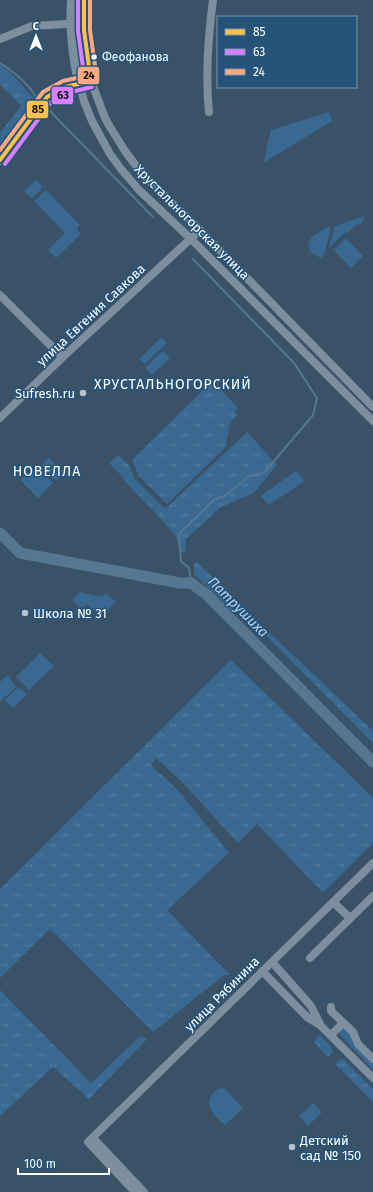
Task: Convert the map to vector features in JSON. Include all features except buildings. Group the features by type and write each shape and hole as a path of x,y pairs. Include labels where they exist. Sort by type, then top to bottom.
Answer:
{"main road":[{"name":"Хрустальногорская улица","path":"72,0 75,65 79,82"},
{"path":"0,160 46,97 65,86 79,82 91,81 83,23 84,0"}],"street":[{"path":"209,112 206,88 207,57 213,0"},
{"path":"0,39 32,26 83,23"},
{"name":"Хрустальногорская улица","path":"91,81 105,118 125,151 143,175 200,230 373,407"},
{"name":"Хрустальногорская улица","path":"79,82 84,101 92,121 110,154 139,190 191,239 373,421"},
{"name":"улица Евгения Савкова","path":"0,418 63,356 200,230"},
{"path":"0,295 63,356"},
{"path":"316,364 321,364 323,362 323,356"},
{"path":"355,403 354,400 356,397 363,397"},
{"name":"улица Рябинина","path":"90,1140 373,862"},
{"path":"310,958 373,896"},
{"path":"333,902 350,918"},
{"path":"272,962 311,1006 320,1025"},
{"path":"262,971 307,1016 331,1035 373,1078"},
{"path":"331,1007 331,1011 353,1032 358,1044 373,1059"},
{"path":"331,1035 342,1023"},
{"path":"90,1140 135,1192"},
{"path":"90,1140 144,1192"}],"green space":[{"path":"0,65 11,73 36,101 32,109 0,153 0,133 21,106 0,84"},
{"path":"329,112 332,121 265,162 264,160 271,130"},
{"path":"36,180 43,187 32,198 24,191"},
{"path":"46,190 80,225 77,229 81,234 56,258 48,250 65,233 34,201"},
{"path":"364,216 361,224 356,225 330,247 329,246 335,226"},
{"path":"329,226 331,228 325,252 321,258 311,253 308,245 311,237"},
{"path":"346,238 363,256 351,268 334,250"},
{"path":"162,337 167,343 145,364 139,359"},
{"path":"161,352 164,352 169,359 153,374 151,374 146,367"},
{"path":"212,381 238,408 234,413 237,415 230,423 226,442 227,446 167,504 139,476 132,460"},
{"path":"247,432 277,465 254,493 221,507 186,539 185,552 180,552 176,537 109,463 118,455 130,466 134,478 165,509"},
{"path":"49,458 65,473 56,481 41,466"},
{"path":"36,465 53,483 38,498 20,480"},
{"path":"296,471 305,481 269,505 260,496"},
{"path":"197,562 265,629 373,731 373,743 237,606 231,610 194,574 194,563"},
{"path":"80,592 102,597 106,593 116,602 101,617 87,604 84,607 79,607 72,600"},
{"path":"40,653 54,666 29,690 16,677"},
{"path":"231,660 373,798 373,843 323,893 257,824 238,843 182,782 156,758 151,765 177,789 229,853 167,910 230,975 224,975 153,1032 50,929 0,978 0,889"},
{"path":"8,675 16,687 0,702 0,682"},
{"path":"18,687 27,694 13,708 5,700"},
{"path":"0,990 91,1083 139,1037 144,1037 147,1039 89,1099 53,1067 0,1116"},
{"path":"342,1029 346,1030 373,1062 373,1070 340,1035"},
{"path":"320,1035 332,1048 333,1052 328,1057 314,1042"},
{"path":"340,1059 343,1059 373,1089 373,1102 335,1064"},
{"path":"221,1088 225,1089 243,1108 225,1125 216,1116 209,1105 211,1096 215,1091"},
{"path":"313,1103 322,1112 308,1126 299,1116"}],"waterway":[{"path":"0,63 22,79 40,102"},
{"path":"45,106 153,217"},
{"path":"191,583 189,568 181,561 179,534 214,500 226,495 249,476 264,473 313,415 317,398 294,363 193,259"},
{"name":"Патрушиха","path":"0,533 20,553 180,583 191,583 207,595 373,762"}],"transit line":[{"name":"63","path":"78,0 78,31 85,82"},
{"name":"85","path":"84,0 84,30 91,81"},
{"name":"24","path":"90,0 90,30 97,80"},
{"name":"24","path":"0,150 43,92 63,81 90,75"},
{"name":"85","path":"0,160 47,97 65,87 91,81"},
{"name":"63","path":"5,164 51,102 67,93 92,87"}],"place":[{"name":"Феофанова","path":"94,57"},
{"name":"Sufresh.ru","path":"83,393"},
{"name":"Школа № 31","path":"25,613"},
{"name":"Детский сад № 150","path":"292,1147"}],"district":[{"name":"ХРУСТАЛЬНОГОРСКИЙ","path":"173,384"},
{"name":"НОВЕЛЛА","path":"47,471"}]}
